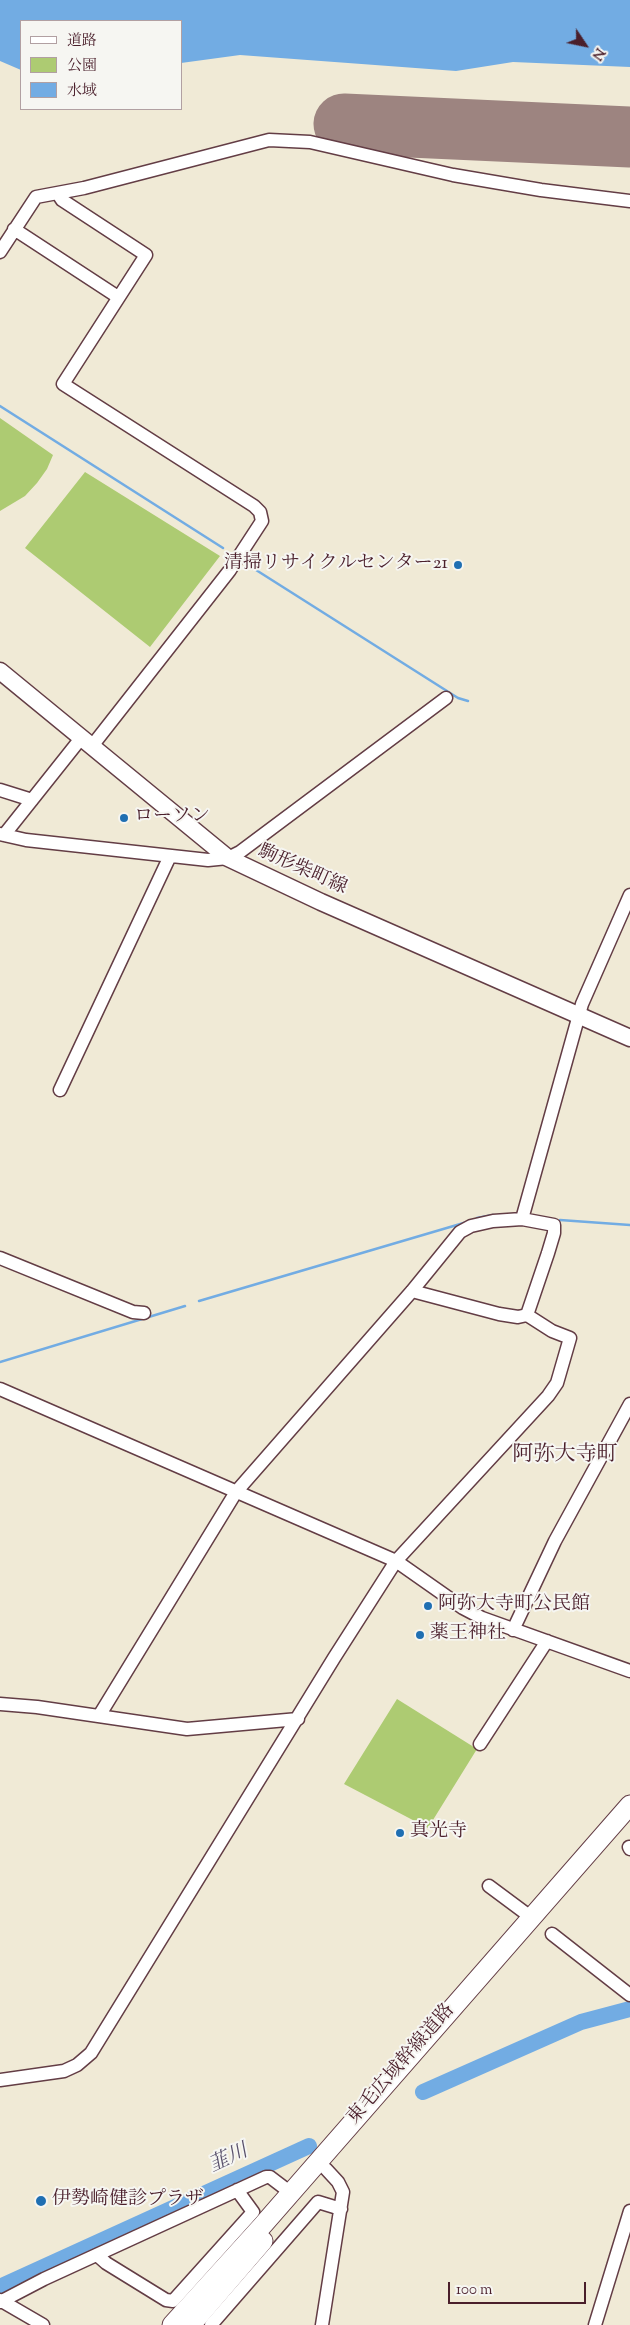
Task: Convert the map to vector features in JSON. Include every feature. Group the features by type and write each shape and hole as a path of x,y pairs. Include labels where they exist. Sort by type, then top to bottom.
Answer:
{"highway":[{"name":"東毛広域幹線道路","path":"172,2325 291,2193 630,1804"},
{"name":"東毛広域幹線道路","path":"191,2325 630,1824"}],"main road":[{"name":"駒形柴町線","path":"0,671 228,858 313,898 630,1038"}],"street":[{"path":"0,252 36,197 58,194 269,140 310,142 453,176 541,190 630,201"},
{"path":"58,194 62,200 146,256 63,384 254,506 261,514 260,525 230,570 87,742 2,834 26,840 170,856 208,860 228,858 240,852 446,698"},
{"path":"14,229 118,297"},
{"path":"0,790 32,800"},
{"path":"60,1090 170,856"},
{"path":"522,1219 579,1015 630,895"},
{"path":"99,1716 236,1492 412,1291 460,1232 471,1226 493,1221 522,1219 554,1225 554,1233 548,1253 527,1315"},
{"path":"0,1258 133,1312 144,1313"},
{"path":"0,2080 64,2071 77,2065 91,2053 334,1658 396,1561 537,1409 557,1383 570,1338 552,1331 527,1315 518,1317 499,1314 412,1291"},
{"path":"0,1389 396,1561 462,1608 482,1618 630,1671"},
{"path":"513,1630 556,1541 630,1404"},
{"path":"480,1744 547,1641"},
{"path":"0,1704 187,1728 298,1719"},
{"path":"489,1886 532,1918"},
{"path":"552,1934 630,1995"},
{"path":"322,2325 341,2210 342,2188 326,2169"},
{"path":"1,2301 237,2190 270,2177 291,2193"},
{"path":"97,2255 106,2263 166,2300 173,2301 253,2212 237,2190"},
{"path":"212,2325 318,2202 341,2210"},
{"path":"595,2325 630,2211"},
{"path":"1,2301 43,2325"}],"green space":[{"path":"0,418 53,455 47,469 25,496 0,511"},
{"path":"85,472 220,556 150,647 25,548"},
{"path":"397,1699 477,1749 428,1828 344,1784"}],"water":[{"path":"0,0 630,0 630,67 513,62 456,71 240,55 182,63 182,20 20,20 20,70 0,61"}],"waterway":[{"path":"0,406 223,548"},
{"path":"245,563 458,698 468,701"},
{"path":"477,1218 493,1215"},
{"path":"560,1220 630,1225"},
{"path":"199,1301 467,1222"},
{"path":"0,1362 185,1306"},
{"name":"韮川","path":"423,2092 581,2022 630,2009"},
{"name":"韮川","path":"2,2286 309,2146"}],"runway":[{"path":"344,124 630,137"}],"place":[{"name":"清掃リサイクルセンター21","path":"458,565"},
{"name":"ローソン","path":"124,818"},
{"name":"阿弥大寺町公民館","path":"428,1606"},
{"name":"薬王神社","path":"420,1635"},
{"name":"真光寺","path":"400,1833"},
{"name":"伊勢崎健診プラザ","path":"41,2201"}],"district":[{"name":"阿弥大寺町","path":"565,1456"}]}
